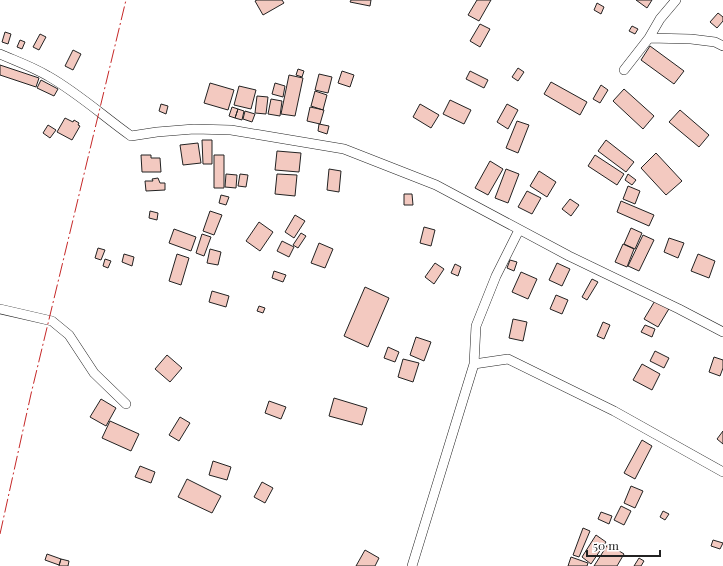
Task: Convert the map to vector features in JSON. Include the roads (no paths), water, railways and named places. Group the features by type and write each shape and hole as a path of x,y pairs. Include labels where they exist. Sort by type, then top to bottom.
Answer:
{"street":[{"path":"624,70 649,38 660,19 676,0"},
{"path":"649,38 691,39 715,42 723,46"},
{"path":"0,54 47,75 80,96 111,122 131,136 194,128 231,130 344,148 436,185 569,256 723,332"},
{"path":"412,566 474,364 476,326 496,276 519,230"},
{"path":"0,309 52,321 69,335 94,373 126,404"},
{"path":"474,364 508,359 614,411 723,472"}]}
